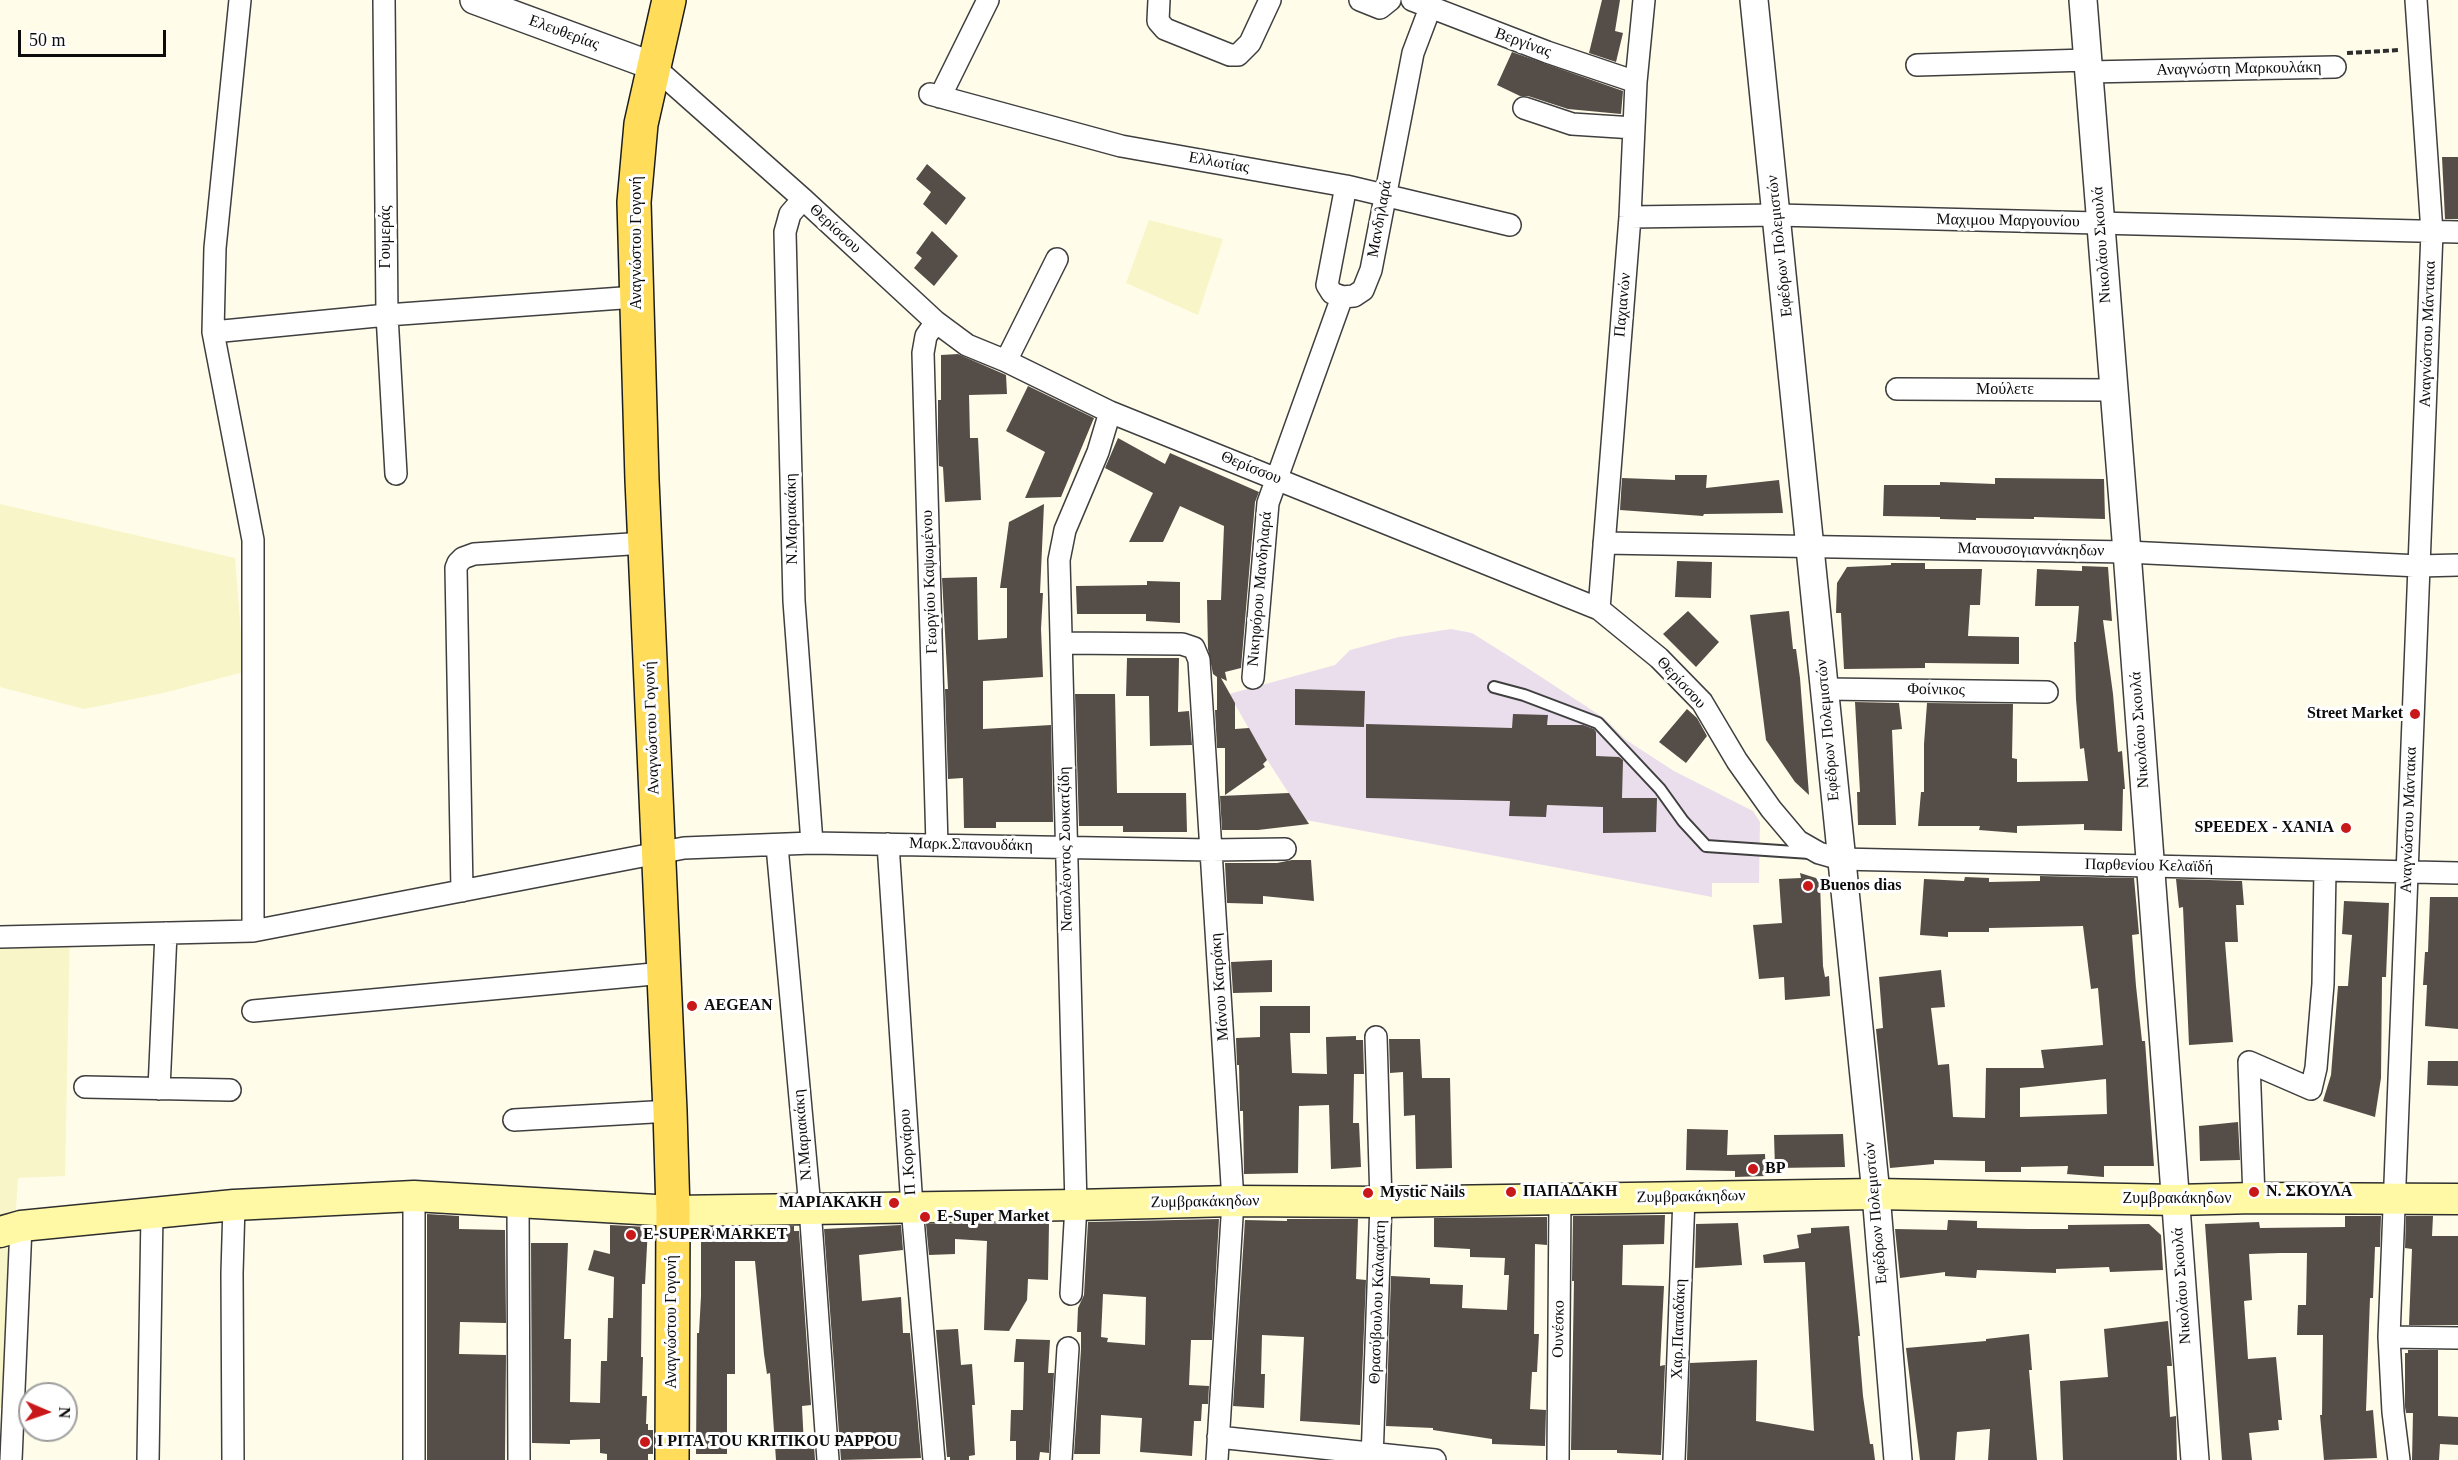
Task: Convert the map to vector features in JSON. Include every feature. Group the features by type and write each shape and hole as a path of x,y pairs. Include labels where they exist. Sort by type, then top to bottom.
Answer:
{"main road":[{"name":"Αναγνώστου Γογονή","path":"669,0 641,124 634,202 657,854 670,1111 672,1460"},
{"name":"Ζυμβρακάκηδων","path":"11,1229 234,1205 414,1196 672,1211 1233,1201 1382,1202 1875,1194 2176,1200 2458,1199"}],"street":[{"path":"240,0 215,248 213,332 254,540 253,931"},
{"name":"Γουμεράς","path":"384,0 387,315 396,474"},
{"name":"Ελευθερίας","path":"474,0 653,66"},
{"name":"Ελλωτίας","path":"988,0 935,95 1121,146 1346,186 1510,225"},
{"path":"1159,0 1158,21 1165,30 1230,55 1238,55 1250,43 1270,0"},
{"path":"1360,0 1380,8 1390,0"},
{"name":"Παχιανών","path":"1599,609 1630,218 1636,82 1644,0"},
{"name":"Εφέδρων Πολεμιστών","path":"1754,0 1809,547 1826,688 1829,856 1875,1194 1898,1460"},
{"name":"Νικολάου Σκουλά","path":"2083,0 2195,1460"},
{"name":"Αναγνώστου Μάντακα","path":"2399,1460 2389,1337 2432,232 2416,0"},
{"name":"Βεργίνας","path":"1421,4 1547,52 1636,82"},
{"name":"Μανδηλαρά","path":"1342,297 1354,296 1363,290 1371,270 1421,4"},
{"name":"Αναγνώστη Μαρκουλάκη","path":"1917,65 2335,67"},
{"name":"Θερίσσου","path":"653,66 803,199 936,322 967,345 1006,361 1110,412 1599,609 1659,658 1702,702 1737,761 1771,809 1798,841 1829,856"},
{"path":"1524,108 1572,124 1634,128"},
{"path":"1342,297 1332,293 1327,285 1346,186"},
{"name":"Ν.Μαριακάκη","path":"803,199 790,214 785,232 794,601 812,843"},
{"name":"Μαχιμου Mαργουνίου","path":"1630,218 1777,215 2458,232"},
{"path":"1006,361 1057,258"},
{"path":"213,332 387,315 636,297"},
{"name":"Νικηφόρου Μανδηλαρά","path":"1253,678 1268,502 1275,477 1342,297"},
{"name":"Γεωργίου Καψωμένου","path":"936,322 926,336 923,353 937,845"},
{"name":"Μούλετε","path":"1897,389 2113,390"},
{"name":"Ναπολέοντος Σουκατζίδη","path":"1071,1294 1077,1205 1065,847 1059,560 1065,530 1098,452 1110,412"},
{"path":"462,891 456,568 458,563 463,558 474,554 645,543"},
{"name":"Μανουσογιαννάκηδων","path":"1604,543 2127,552 2419,566 2458,565"},
{"name":"Μάνου Κατράκη","path":"1062,643 1182,644 1194,648 1199,660 1233,1201 1217,1460"},
{"name":"Φοίνικος","path":"1826,688 2047,692"},
{"name":"Μαρκ.Σπανουδάκη","path":"0,937 253,931 684,848 812,843 1211,850 1285,849"},
{"name":"Π .Κορνάρου","path":"888,844 912,1207 934,1460"},
{"name":"Ν.Μαριακάκη","path":"777,846 810,1208 828,1460"},
{"name":"Παρθενίου Κελαϊδή","path":"1829,856 2151,867 2458,873"},
{"path":"2254,1198 2248,1062 2311,1089 2316,1068 2323,984 2325,870"},
{"path":"159,1089 166,933"},
{"path":"253,1011 664,973"},
{"name":"Θρασύβουλου Καλαφάτη","path":"1372,1456 1382,1202 1376,1036"},
{"path":"85,1087 230,1090"},
{"path":"514,1120 670,1111"},
{"path":"414,1196 414,1460"},
{"name":"Χαρ.Παπαδάκη","path":"1674,1460 1684,1197"},
{"name":"Ουνέσκο","path":"1558,1460 1560,1198"},
{"path":"518,1202 519,1460"},
{"path":"233,1460 231,1273 234,1205"},
{"path":"148,1460 152,1213"},
{"path":"11,1229 11,1460"},
{"path":"2389,1337 2458,1338"},
{"path":"1061,1460 1068,1348"},
{"path":"1218,1437 1372,1456 1435,1460"}],"lane":[{"path":"1494,687 1524,695 1598,723 1660,789 1683,822 1706,846 1829,856"}],"path":[{"name":"Αναγνώστη Μαρκουλάκη","path":"2335,67 2345,53 2420,48"}],"shaded area":[{"path":"1149,220 1223,239 1198,315 1126,283"},
{"path":"0,504 235,558 244,672 163,693 84,709 0,687"},
{"path":"1451,629 1472,633 1604,718 1626,740 1674,771 1753,811 1760,822 1759,883 1712,883 1712,897 1306,820 1264,755 1229,694 1335,665 1350,650 1399,637"},
{"path":"70,927 65,1176 18,1178 3,1409 0,1408 0,928"}],"building":[{"path":"1602,0 1620,0 1615,31 1623,33 1616,62 1589,53"},
{"path":"1512,52 1623,91 1621,114 1568,109 1528,96 1520,96 1497,85"},
{"path":"2442,157 2458,157 2458,219 2445,219"},
{"path":"927,164 966,198 946,225 923,204 931,192 916,179"},
{"path":"932,231 958,256 934,286 914,268 922,258 916,253"},
{"path":"958,354 1006,375 1007,394 969,395 970,438 978,438 981,500 945,502 943,467 939,466 938,440 941,355"},
{"path":"1028,386 1094,418 1061,497 1025,498 1045,452 1006,431"},
{"path":"1118,438 1165,464 1170,453 1259,492 1255,502 1241,668 1225,672 1227,681 1221,678 1235,703 1235,729 1249,728 1267,760 1263,764 1265,767 1225,795 1225,748 1217,748 1215,710 1217,710 1217,677 1213,674 1208,649 1207,600 1221,600 1224,526 1180,506 1163,542 1129,542 1153,493 1105,468"},
{"path":"1675,475 1707,475 1706,488 1779,480 1783,513 1704,514 1703,516 1620,510 1622,478 1675,480"},
{"path":"1995,478 2104,479 2105,519 2034,517 2034,519 1976,518 1976,520 1883,516 1884,485 1940,485 1940,482 1995,484"},
{"path":"1044,504 1040,593 1043,593 1041,629 1043,677 983,681 983,729 1051,725 1053,822 996,822 996,828 964,828 963,778 948,779 945,689 948,689 942,578 977,577 978,640 1007,638 1007,588 1000,588 1009,522"},
{"path":"1677,561 1712,562 1711,598 1675,597"},
{"path":"1891,563 1925,563 1925,569 1982,569 1980,605 1970,605 1968,636 2019,637 2019,664 1925,663 1925,668 1844,669 1841,613 1836,613 1837,583 1847,567 1891,565"},
{"path":"2082,566 2108,567 2112,621 2103,620 2118,752 2122,751 2125,789 2123,789 2122,831 2084,830 2084,824 2017,826 2017,833 1979,830 1980,826 1918,826 1921,792 1924,792 1927,703 2013,704 2012,758 2017,759 2017,782 2088,781 2084,748 2080,749 2076,699 2074,642 2076,642 2079,606 2035,606 2037,569 2082,571"},
{"path":"1147,581 1180,582 1180,623 1146,621 1146,614 1077,614 1076,586 1147,585"},
{"path":"1688,611 1719,642 1696,667 1663,634"},
{"path":"1789,611 1793,649 1796,649 1800,678 1809,795 1795,782 1766,740 1750,615"},
{"path":"1127,658 1179,658 1178,712 1189,711 1192,745 1150,746 1149,696 1126,696"},
{"path":"1295,689 1365,691 1364,727 1295,725"},
{"path":"1075,694 1115,694 1117,793 1186,793 1187,832 1123,832 1123,826 1079,826"},
{"path":"1855,702 1899,703 1902,729 1892,730 1896,825 1858,825 1857,792 1860,792"},
{"path":"1687,709 1697,718 1707,736 1686,763 1659,742"},
{"path":"1513,714 1548,715 1547,725 1583,725 1594,729 1596,756 1619,757 1623,760 1622,798 1657,798 1656,832 1603,833 1603,807 1547,805 1546,817 1509,816 1510,801 1366,798 1366,724 1512,728"},
{"path":"1289,793 1309,824 1258,830 1222,830 1220,796"},
{"path":"1311,860 1314,901 1263,896 1263,904 1227,903 1225,863 1277,863"},
{"path":"1800,873 1816,878 1820,884 1823,966 1825,977 1829,976 1830,996 1785,1000 1784,977 1759,979 1753,925 1782,923 1779,879 1801,878"},
{"path":"2040,876 2134,878 2139,934 2132,935 2142,1041 2145,1041 2154,1166 2104,1166 2104,1177 2067,1174 2068,1166 2021,1167 2021,1172 1985,1172 1985,1161 1934,1160 1934,1164 1890,1168 1876,1029 1883,1028 1879,977 1941,970 1945,1007 1931,1008 1938,1065 1949,1064 1953,1117 1985,1118 1986,1068 2044,1068 2041,1050 2103,1045 2098,988 2091,989 2083,926 1989,928 1989,932 1948,932 1948,937 1920,935 1924,879 1964,881 1965,877 1989,878 1989,882 2040,881","holes":["2106,1079 2107,1114 2020,1117 2020,1088"]},
{"path":"2176,879 2242,881 2244,905 2236,905 2238,942 2225,942 2233,1042 2189,1045 2183,907 2179,908"},
{"path":"2430,897 2458,897 2458,1029 2425,1026 2427,985 2423,985 2425,952 2428,952"},
{"path":"2344,901 2389,903 2386,977 2382,977 2381,1078 2375,1117 2323,1101 2331,1075 2338,986 2348,986 2352,935 2342,934"},
{"path":"1272,960 1272,992 1233,993 1231,962"},
{"path":"1260,1006 1310,1006 1310,1033 1290,1033 1292,1073 1327,1074 1326,1037 1356,1036 1356,1040 1363,1040 1364,1074 1354,1074 1353,1123 1359,1123 1361,1167 1331,1169 1329,1105 1299,1106 1298,1173 1244,1174 1243,1111 1240,1111 1236,1038 1260,1037"},
{"path":"1389,1039 1420,1039 1422,1078 1450,1078 1452,1168 1416,1169 1415,1115 1404,1116 1403,1072 1390,1073"},
{"path":"2428,1061 2458,1061 2458,1086 2427,1085"},
{"path":"2238,1122 2240,1160 2200,1161 2199,1126"},
{"path":"1687,1129 1728,1130 1727,1155 1765,1154 1766,1176 1735,1177 1735,1171 1686,1170"},
{"path":"1843,1134 1845,1167 1775,1168 1774,1135"},
{"path":"427,1214 459,1216 459,1229 505,1230 506,1323 460,1322 459,1354 506,1355 505,1460 427,1460"},
{"path":"1665,1215 1664,1244 1623,1245 1622,1285 1664,1286 1660,1366 1665,1365 1661,1455 1617,1453 1617,1450 1571,1450 1573,1216"},
{"path":"2345,1216 2381,1216 2380,1247 2375,1247 2373,1298 2370,1298 2366,1411 2373,1410 2377,1458 2324,1460 2320,1415 2322,1415 2323,1335 2297,1335 2298,1305 2306,1305 2307,1253 2280,1253 2249,1254 2252,1300 2244,1301 2248,1359 2276,1357 2282,1420 2278,1420 2279,1430 2249,1433 2252,1460 2222,1460 2205,1224 2259,1222 2260,1228 2345,1227"},
{"path":"2406,1216 2433,1216 2432,1236 2458,1236 2458,1325 2409,1325 2412,1249 2405,1248"},
{"path":"1547,1217 1547,1245 1535,1244 1534,1334 1539,1334 1537,1372 1532,1372 1530,1409 1546,1410 1545,1446 1492,1444 1492,1439 1433,1430 1433,1428 1386,1426 1391,1276 1430,1278 1430,1284 1463,1285 1462,1308 1507,1310 1509,1275 1504,1275 1505,1258 1470,1257 1470,1249 1434,1247 1434,1218"},
{"path":"1219,1219 1212,1340 1191,1340 1189,1385 1209,1386 1208,1404 1202,1404 1201,1421 1194,1421 1192,1456 1140,1452 1142,1418 1101,1415 1100,1454 1074,1454 1081,1349 1081,1332 1077,1332 1078,1308 1084,1295 1088,1222","holes":["1103,1294 1146,1297 1145,1345 1107,1342 1108,1338 1101,1337"]},
{"path":"1287,1219 1358,1219 1356,1279 1366,1280 1360,1425 1300,1421 1304,1337 1262,1335 1261,1374 1265,1374 1264,1408 1233,1406 1245,1220 1287,1221"},
{"path":"1948,1220 1977,1221 1977,1228 2068,1229 2068,1225 2149,1224 2161,1235 2163,1270 2110,1272 2109,1267 2056,1269 2056,1273 1977,1270 1976,1278 1945,1276 1945,1272 1900,1278 1895,1229 1947,1230"},
{"path":"1049,1223 1048,1280 1028,1279 1027,1300 1009,1331 984,1330 987,1241 955,1239 955,1254 929,1255 926,1224"},
{"path":"1738,1223 1742,1265 1695,1268 1696,1224"},
{"path":"610,1225 648,1227 645,1284 642,1284 641,1357 643,1357 642,1396 647,1396 646,1424 648,1424 648,1430 653,1430 653,1454 648,1454 648,1460 607,1460 607,1454 600,1453 600,1439 570,1440 570,1444 532,1443 531,1243 568,1243 564,1339 571,1339 570,1402 600,1403 601,1361 607,1361 608,1318 613,1318 614,1277 588,1270 594,1250 610,1254"},
{"path":"901,1225 903,1250 859,1255 862,1301 901,1297 903,1333 910,1333 921,1458 841,1460 824,1229"},
{"path":"794,1226 794,1231 799,1231 811,1405 802,1406 804,1446 814,1445 815,1460 776,1460 770,1373 767,1374 764,1354 755,1261 735,1261 735,1374 727,1374 727,1454 696,1454 701,1228"},
{"path":"1849,1226 1860,1336 1858,1336 1863,1396 1870,1444 1873,1444 1875,1460 1687,1460 1690,1363 1757,1360 1756,1421 1814,1431 1805,1262 1764,1263 1763,1255 1799,1248 1797,1235 1811,1233 1811,1228"},
{"path":"2168,1321 2172,1366 2167,1366 2170,1417 2176,1416 2177,1460 2063,1460 2060,1381 2108,1377 2104,1329"},
{"path":"958,1329 961,1365 972,1364 975,1455 969,1456 969,1460 950,1460 950,1457 947,1457 936,1330"},
{"path":"2029,1334 2032,1370 2029,1370 2037,1460 1988,1460 1990,1429 1957,1432 1955,1460 1920,1460 1906,1348 1986,1341 1986,1339"},
{"path":"1016,1339 1050,1340 1048,1373 1054,1373 1049,1453 1040,1452 1039,1460 1016,1460 1016,1441 1010,1441 1011,1410 1023,1410 1024,1362 1014,1362"},
{"path":"2408,1350 2438,1350 2438,1416 2458,1417 2458,1445 2440,1444 2439,1460 2412,1460 2413,1413 2406,1413 2405,1407 2405,1353 2408,1353"}],"place":[{"name":"Street Market","path":"2415,714"},
{"name":"SPEEDEX - ΧΑΝΙΑ","path":"2346,828"},
{"name":"Buenos dias","path":"1808,886"},
{"name":"AEGEAN","path":"692,1006"},
{"name":"BP","path":"1753,1169"},
{"name":"ΠΑΠΑΔΑΚΗ","path":"1511,1192"},
{"name":"Ν. ΣΚΟΥΛΑ","path":"2254,1192"},
{"name":"Mystic Nails","path":"1368,1193"},
{"name":"ΜΑΡΙΑΚΑΚΗ","path":"894,1203"},
{"name":"E-Super Market","path":"925,1217"},
{"name":"E-SUPER MARKET","path":"631,1235"},
{"name":"I PITA TOU KRITIKOU PAPPOU","path":"645,1442"}]}
